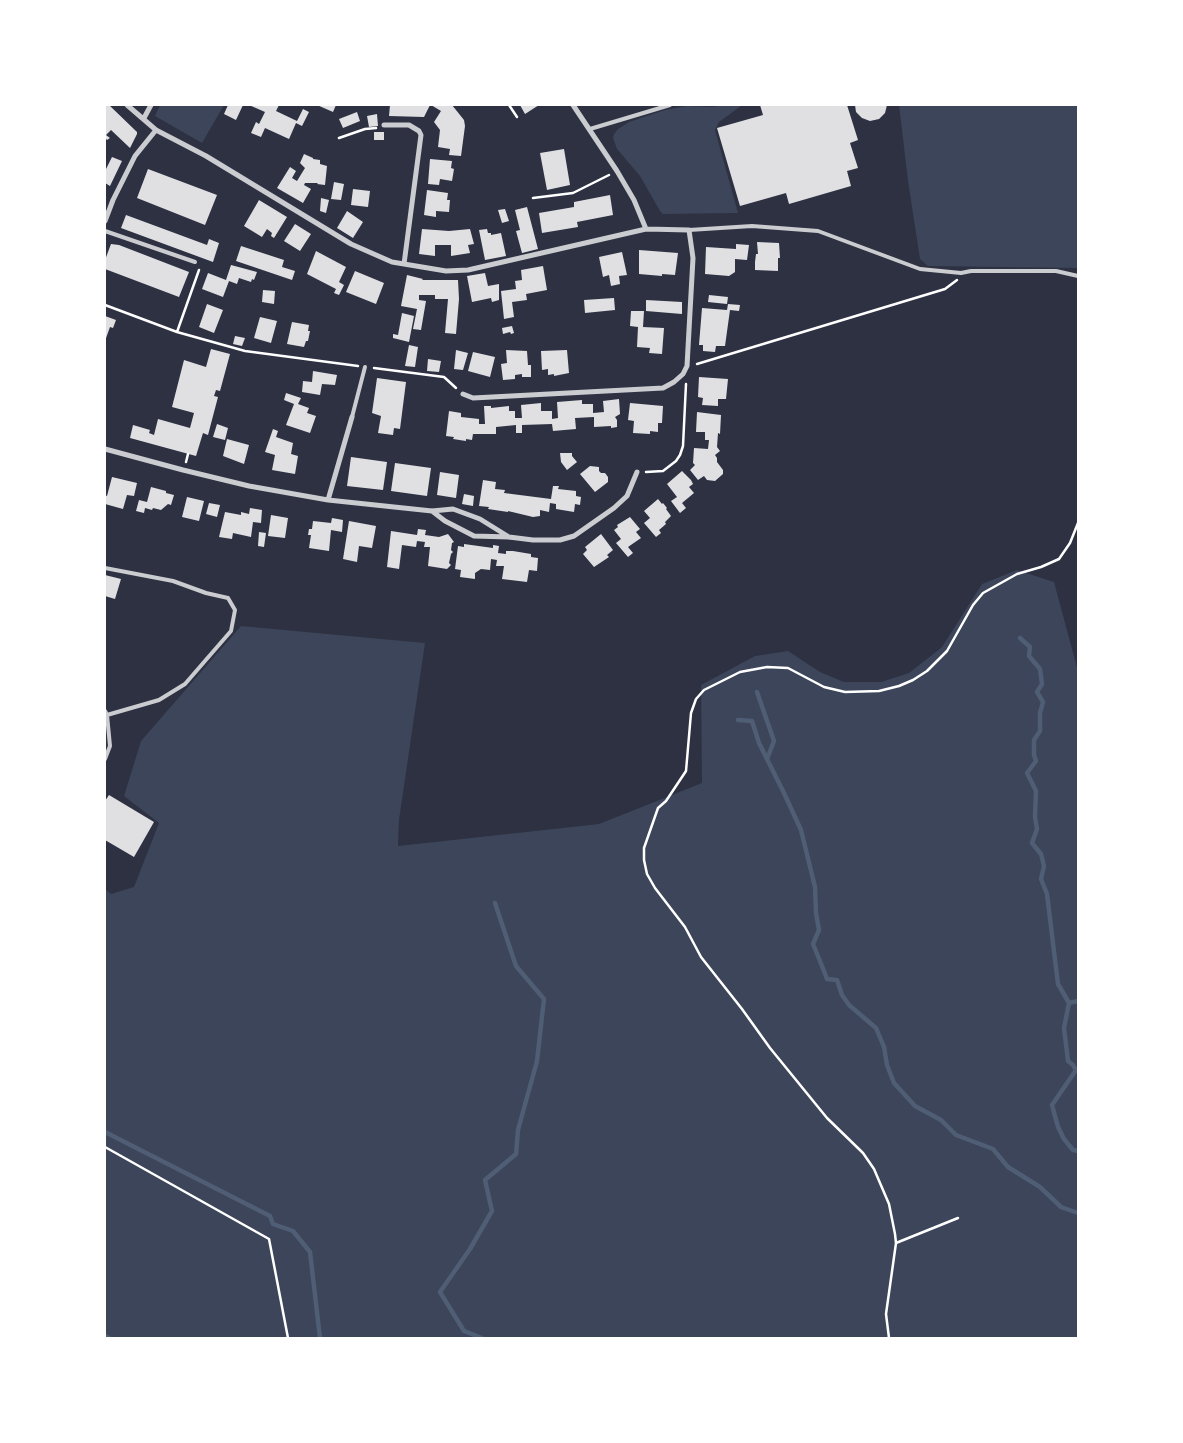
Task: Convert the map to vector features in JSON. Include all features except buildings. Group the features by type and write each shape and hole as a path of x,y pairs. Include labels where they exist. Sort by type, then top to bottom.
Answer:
{"street":[{"path":"126,105 144,118 156,130 206,156 351,244 392,262 446,271 468,270 646,229 689,230 694,258 687,366 674,382 663,388 473,398 463,394"},
{"path":"144,118 151,105"},
{"path":"573,105 618,171 634,200 646,229"},
{"path":"384,125 410,125 421,135 404,264"},
{"path":"105,221 113,200 135,156 156,130"},
{"path":"328,500 352,417"},
{"path":"105,449 249,486 328,500 432,512 453,509 480,519 509,537"},
{"path":"432,512 474,536 560,540 574,536 614,508 627,496 637,472"}],"lane":[{"path":"590,129 670,105"},
{"path":"689,230 752,226 818,230 920,269 961,273 972,271 1056,271 1078,276"},
{"path":"105,231 195,262"},
{"path":"352,417 364,367"},
{"path":"105,568 173,581 206,594 228,598 235,610 231,631 185,684 159,700 106,713 110,746 105,758"}],"path":[{"path":"510,105 517,117"},
{"path":"339,138 384,125"},
{"path":"533,198 573,193 618,171"},
{"path":"177,332 199,270"},
{"path":"637,472 664,471 680,455 683,446 687,366 945,289 955,282 961,273"},
{"path":"105,305 177,332 246,351 444,377 463,394"},
{"path":"889,1338 886,1314 896,1242 889,1204 874,1169 863,1153 827,1118 701,958 685,927 655,888 647,874 644,848 658,808 666,801 686,772 691,713 696,699 704,690 740,672 767,667 788,668 824,687 845,692 879,691 913,680 927,671 947,651 973,606 984,593 1017,574 1042,567 1059,559 1070,543 1078,523"},
{"path":"105,1147 269,1239 288,1338"},
{"path":"896,1242 958,1218"}],"shaded area":[{"path":"160,105 224,105 202,143 155,116"},
{"path":"725,105 741,106 719,122 715,130 738,213 663,214 640,176 617,149 613,138 614,134 629,122 665,110 687,106 712,107"},
{"path":"899,105 1078,105 1078,268 928,266 920,259"},
{"path":"1017,570 1054,582 1078,671 1078,1338 105,1338 105,889 111,894 134,887 159,823 124,796 141,741 241,626 425,643 399,820 398,846 599,824 702,783 701,685 755,656 788,651 820,672 844,682 881,682 909,673 942,647 982,584"}],"waterway":[{"path":"1020,638 1030,647 1029,656 1040,669 1042,684 1037,692 1043,702 1040,713 1040,731 1034,740 1036,761 1027,773 1036,791 1035,817 1037,829 1032,843 1041,854 1044,866 1041,879 1047,894 1058,984 1069,1003 1064,1028 1068,1061 1076,1070 1052,1105 1058,1127 1064,1139 1073,1150 1078,1151"},
{"path":"757,692 774,741 767,759"},
{"path":"738,720 752,721 759,743 801,830 815,887 819,930 813,944 827,979 837,980 842,995 849,1005 876,1028 884,1047 887,1065 894,1083 915,1106 941,1120 956,1135 993,1149 1008,1167 1040,1187 1061,1207 1078,1213"},
{"path":"482,1338 464,1331 440,1292 470,1249 492,1211 485,1180 516,1154 518,1130 537,1061 544,999 516,966 495,903"},
{"path":"1069,1003 1078,1001"},
{"path":"105,1132 270,1216 273,1224 293,1231 310,1252 320,1338"},
{"path":"105,1336 109,1338"}]}
